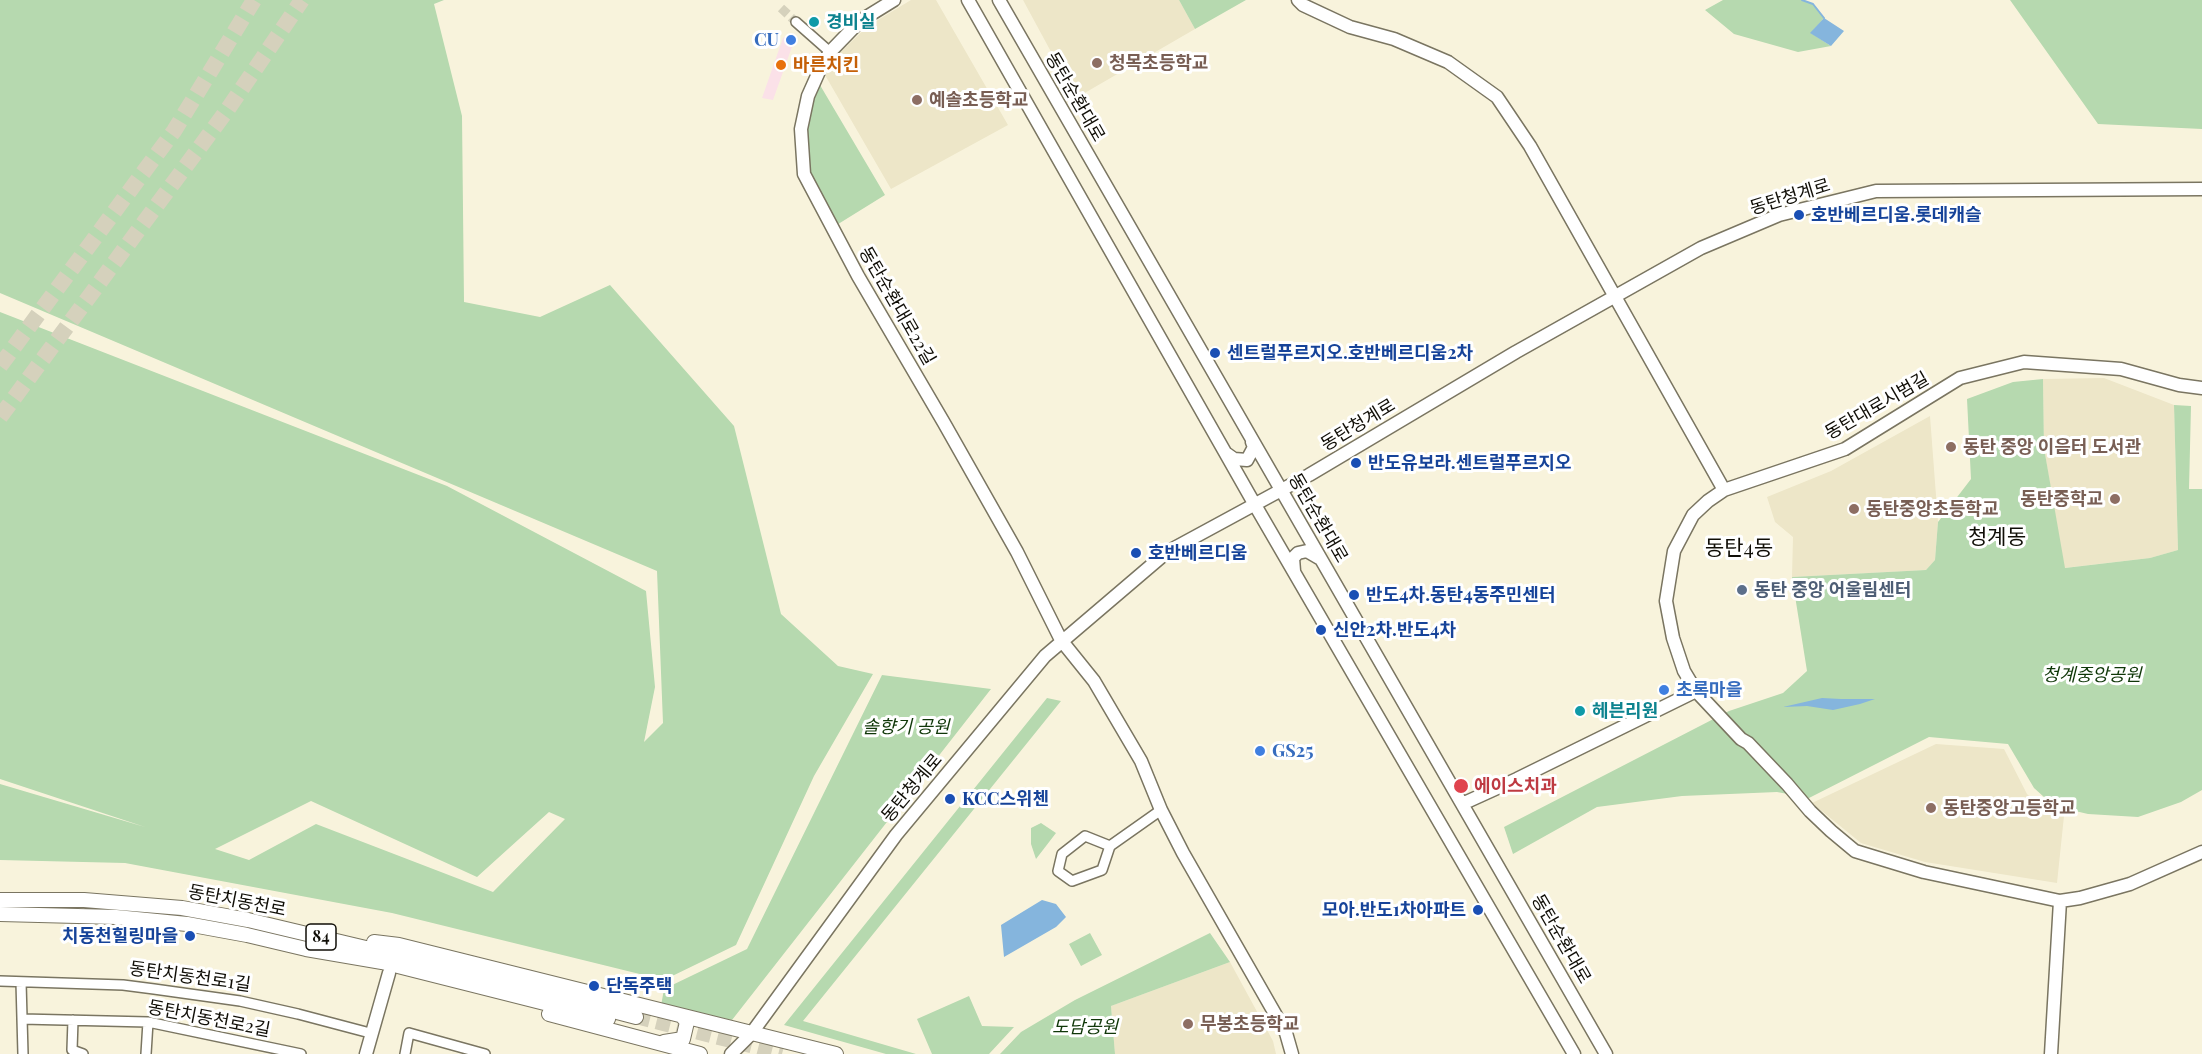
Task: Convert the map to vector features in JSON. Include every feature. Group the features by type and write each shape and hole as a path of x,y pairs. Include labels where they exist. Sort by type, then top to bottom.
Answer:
{"main road":[{"name":"동탄치동천로","path":"0,900 84,900 182,908 248,920 315,935 635,1021 382,962 186,924 73,915 0,914"},
{"path":"315,935 399,945 834,1054"},
{"path":"306,949 389,974 700,1054"},
{"path":"659,1042 683,1039 687,1023 682,1016"}],"street":[{"name":"동탄순환대로22길","path":"894,0 860,21 830,52 808,96 801,129 804,174 858,276 1017,552 1061,640 1094,681 1141,761 1161,810 1183,853 1286,1033 1292,1054"},
{"path":"968,0 1294,573 1574,1054"},
{"name":"동탄순환대로","path":"999,0 1606,1054"},
{"path":"1298,0 1303,5 1350,27 1394,39 1448,62 1497,97 1530,146 1724,490"},
{"path":"796,22 830,52"},
{"name":"동탄청계로","path":"731,1054 752,1034 896,835 1045,656 1167,552 1281,491 1701,248 1779,215 1876,192 2202,189"},
{"name":"동탄대로시범길","path":"2202,388 2179,385 2121,369 2024,362 1960,378 1845,449 1724,490 1693,515 1674,550 1666,601 1673,638 1684,671 1696,691 1787,784 1810,811 1855,851 1924,872 2060,901 2080,898 2130,884 2202,852"},
{"path":"1226,454 1234,459 1247,460 1254,447 1251,438"},
{"path":"1294,573 1293,558 1298,553 1307,551 1322,560"},
{"path":"1462,804 1696,691"},
{"path":"1110,846 1085,836 1062,854 1058,871 1072,881 1102,870 1110,846 1161,810"},
{"path":"2051,1054 2060,901"},
{"path":"366,1054 370,1033 389,974"},
{"name":"동탄치동천로1길","path":"0,981 123,985 165,990 240,1001 370,1033"},
{"path":"21,982 23,1054"},
{"name":"동탄치동천로2길","path":"22,1019 148,1022 301,1054"},
{"path":"73,1020 72,1050 83,1054"},
{"path":"146,1054 148,1022"},
{"path":"405,1054 409,1033 460,1051 485,1054"}],"shaded area":[{"name":"예솔초등학교","path":"911,0 936,0 1008,125 891,189 825,75 835,57 868,26"},
{"name":"청목초등학교","path":"1023,0 1179,0 1195,29 1076,98"},
{"path":"791,33 797,40 793,44 773,100 762,98 783,38"},
{"name":"동탄중학교","path":"2104,378 2174,405 2178,550 2150,558 2064,568 2044,448 2043,379"},
{"name":"동탄중앙초등학교","path":"1930,416 1938,522 1935,560 1926,570 1792,577 1793,537 1775,522 1767,497 1831,471"},
{"name":"동탄중앙고등학교","path":"1936,744 2004,749 2027,794 2048,814 2064,816 2057,883 1925,862 1861,843 1812,803"},
{"name":"무봉초등학교","path":"1230,962 1273,1041 1276,1054 1115,1054 1111,1006"}],"green space":[{"path":"0,0 444,0 434,4 462,116 464,302 540,317 610,285 734,426 781,614 838,666 873,674 814,776 736,945 664,980 392,913 125,863 0,860 0,784 145,827 0,779 0,312 447,486 646,591 655,687 644,742 663,723 657,571 0,293","holes":["311,801 477,877 549,812 565,819 493,892 316,824 249,860 215,849"]},
{"path":"1179,0 1246,0 1195,29"},
{"path":"1723,0 1802,0 1813,4 1824,18 1811,33 1831,46 1798,52 1734,34 1705,10"},
{"path":"2010,0 2202,0 2202,129 2098,124"},
{"path":"817,80 885,195 835,226 811,185 804,129"},
{"name":"청계중앙공원","path":"2043,379 2044,448 2065,568 2150,558 2178,550 2174,405 2191,406 2189,489 2202,489 2202,790 2181,802 2138,817 2088,814 2054,806 2034,788 2008,744 1929,737 1809,798 1777,792 1682,796 1597,807 1513,854 1504,827 1729,711 1783,693 1807,671 1792,577 1926,570 1935,560 1938,522 1971,479 1967,399 2013,382"},
{"name":"솔향기 공원","path":"882,675 991,689 732,1020 661,1006 664,989 747,949"},
{"path":"1047,698 1061,701 803,1021 916,1054 886,1054 784,1025"},
{"path":"1041,823 1056,833 1036,859 1031,844 1031,828"},
{"path":"1090,933 1102,955 1081,966 1069,944"},
{"name":"도담공원","path":"1210,933 1230,962 1111,1006 1115,1054 1000,1054 1021,1032 1075,1000"},
{"path":"969,996 982,1026 1014,1027 989,1054 932,1054 917,1019"}],"water":[{"path":"1824,18 1844,31 1831,46 1810,33"},
{"path":"1822,698 1875,699 1833,710 1807,706 1783,707"},
{"path":"1042,900 1056,904 1066,917 1056,927 1004,957 1001,925"}],"waterway":[{"path":"1802,0 1813,4 1824,18"}],"tunnel":[{"path":"0,366 174,131 254,0"},
{"path":"0,417 228,109 302,0"},
{"path":"781,8 796,22"},
{"path":"636,1017 782,1054"}],"place":[{"name":"경비실","path":"814,22"},
{"name":"CU","path":"791,40"},
{"name":"청목초등학교","path":"1097,63"},
{"name":"바른치킨","path":"781,65"},
{"name":"예솔초등학교","path":"917,100"},
{"name":"호반베르디움.롯데캐슬","path":"1799,215"},
{"name":"센트럴푸르지오.호반베르디움2차","path":"1215,353"},
{"name":"동탄 중앙 이음터 도서관","path":"1951,447"},
{"name":"반도유보라.센트럴푸르지오","path":"1356,463"},
{"name":"동탄중학교","path":"2115,499"},
{"name":"동탄중앙초등학교","path":"1854,509"},
{"name":"호반베르디움","path":"1136,553"},
{"name":"동탄 중앙 어울림센터","path":"1742,590"},
{"name":"반도4차.동탄4동주민센터","path":"1354,595"},
{"name":"신안2차.반도4차","path":"1321,630"},
{"name":"초록마을","path":"1664,690"},
{"name":"헤븐리원","path":"1580,711"},
{"name":"GS25","path":"1260,751"},
{"name":"에이스치과","path":"1461,786"},
{"name":"KCC스위첸","path":"950,799"},
{"name":"동탄중앙고등학교","path":"1931,808"},
{"name":"모아.반도1차아파트","path":"1478,910"},
{"name":"치동천힐링마을","path":"190,936"},
{"name":"단독주택","path":"594,986"},
{"name":"무봉초등학교","path":"1188,1024"}],"district":[{"name":"청계동","path":"1997,537"},
{"name":"동탄4동","path":"1739,548"}]}
